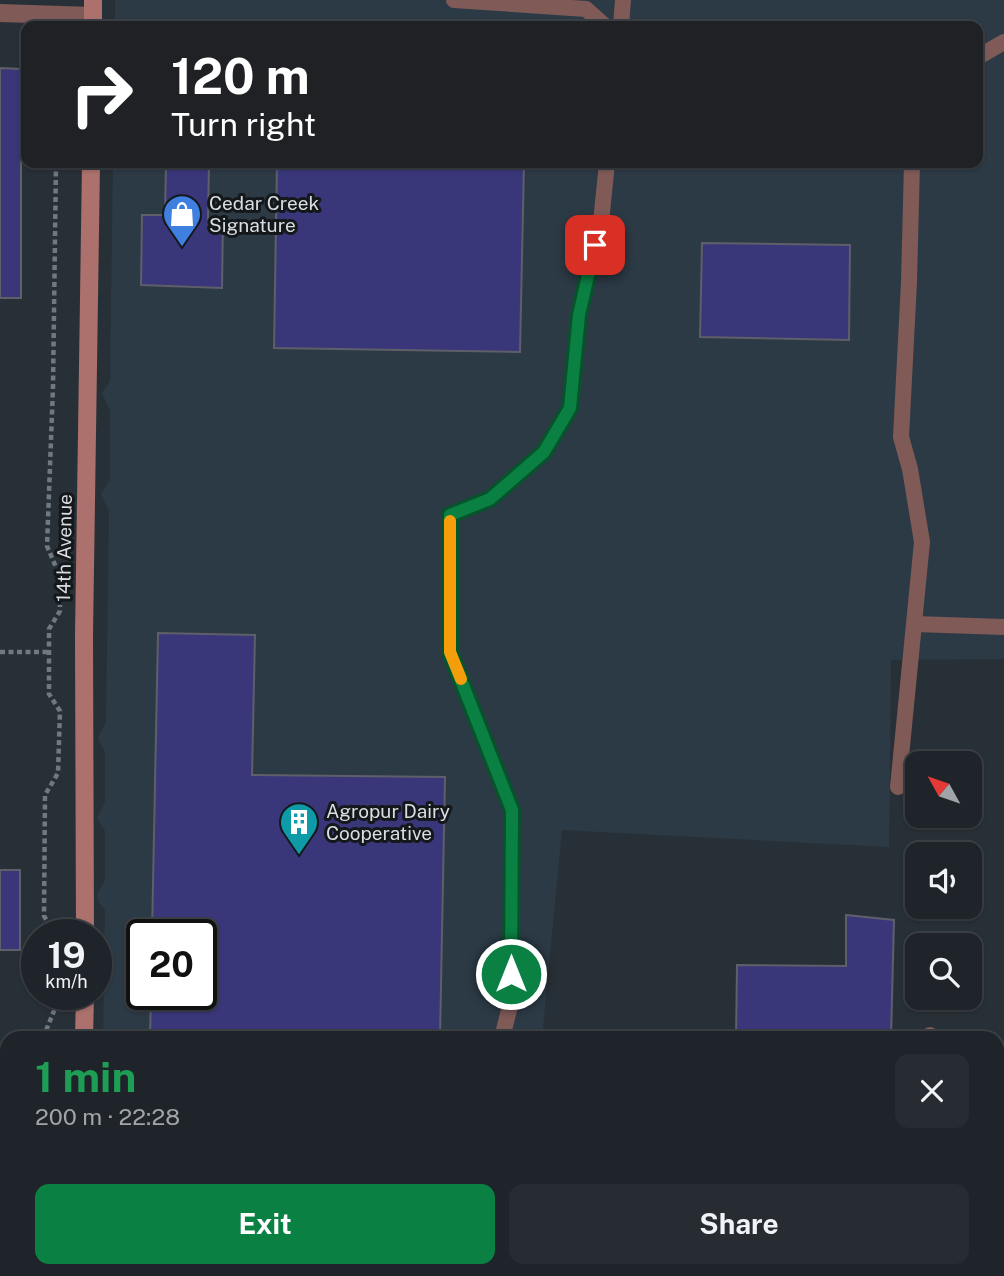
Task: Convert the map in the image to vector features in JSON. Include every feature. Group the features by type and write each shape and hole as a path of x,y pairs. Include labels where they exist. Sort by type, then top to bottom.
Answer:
{"street":[{"path":"0,13 93,14"},
{"name":"14th Avenue","path":"85,919 84,636 91,168"},
{"path":"84,1031 85,1010"}],"lane":[{"path":"454,0 586,9 599,21"},
{"path":"621,21 623,0"},
{"path":"983,54 1004,42"},
{"path":"504,1031 511,1002 512,810 450,652 450,515 490,499 544,452 570,408 579,315 601,222 606,168"},
{"path":"898,786 922,542 910,469 901,437 912,168"},
{"path":"915,624 1004,627"}],"path":[{"path":"56,168 53,387 47,546 61,579 61,589"},
{"path":"46,919 45,795 58,773 60,711 49,694 49,629 60,611 60,600"},
{"path":"0,652 50,652"},
{"path":"46,1031 54,1010"}],"shaded area":[{"path":"115,0 1004,0 1004,659 891,660 889,847 562,830 543,1031 103,1031 104,1010 112,1010 112,919 105,919 105,910 98,901 97,894 105,880 105,831 97,818 105,802 105,753 98,738 106,721 109,511 101,494 110,480 110,411 102,393 110,381 113,168 983,168 983,21 115,21"}],"building":[{"path":"0,68 21,69 21,298 0,298"},
{"name":"Cedar Creek Signature","path":"166,168 209,168 208,219 223,219 222,288 141,285 142,215 165,215"},
{"path":"277,168 524,168 520,352 274,348"},
{"path":"702,243 850,245 849,340 700,337"},
{"name":"Agropur Dairy Cooperative","path":"158,633 255,635 252,775 445,777 440,1031 150,1031 151,1010 217,1010 217,919 152,919"},
{"path":"0,870 20,870 20,950 0,950"},
{"path":"846,915 894,920 891,1031 736,1031 737,965 846,966"}],"slow traffic":[{"path":"450,521 450,652 461,679"}],"place":[{"name":"Cedar Creek Signature","path":"182,248"},
{"name":"Agropur Dairy Cooperative","path":"299,856"}],"route":[{"path":"511,974 512,810 450,652 450,515 490,499 544,452 570,408 579,315 595,245"}]}
